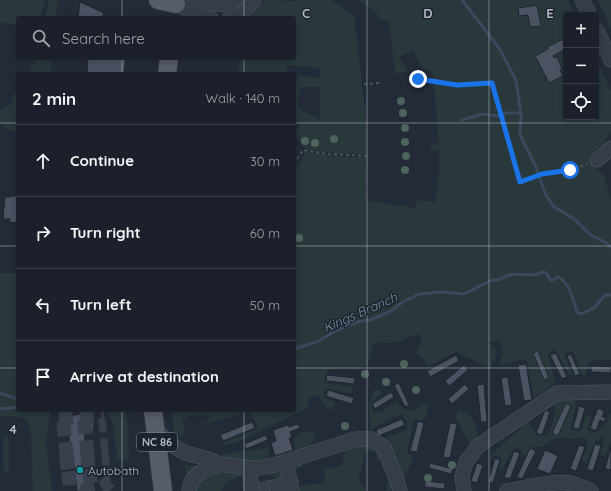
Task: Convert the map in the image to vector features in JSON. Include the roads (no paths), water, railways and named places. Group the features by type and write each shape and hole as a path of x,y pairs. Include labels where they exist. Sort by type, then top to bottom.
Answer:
{"main road":[{"path":"158,0 176,5"},
{"path":"167,72 169,60"},
{"name":"NC 86","path":"153,412 163,491"}],"street":[{"path":"176,5 206,2 227,4 235,0"},
{"path":"244,16 254,0"},
{"path":"582,0 588,12"},
{"path":"176,5 204,16"},
{"path":"599,35 611,60"},
{"path":"597,160 611,148"},
{"path":"464,491 462,476 466,462 478,446 557,393 611,392"},
{"path":"155,430 175,447 185,453 205,458 220,464 249,468 259,468 286,462 356,439 372,439 384,448 400,491"},
{"path":"276,486 292,487 286,462"},
{"path":"189,491 189,486 195,474 220,464"},
{"path":"249,468 254,490"},
{"path":"507,491 557,482 569,483 591,491"}],"waterway":[{"path":"462,0 499,48 516,80 521,113 520,135 535,165 545,193 553,206 574,219 591,235 611,247"},
{"path":"462,120 482,114 497,116 507,113 521,113"},
{"name":"Kings Branch","path":"296,348 319,341 335,331 357,322 370,320 391,311 404,301 420,294 441,292 464,294 492,280 499,280 512,274 533,275 544,272 551,281 558,277 565,283 577,312 581,314 594,308 605,295 611,295"},
{"path":"0,393 16,398"},
{"path":"0,409 16,407"}],"tunnel":[{"path":"59,419 104,415"},
{"path":"57,430 106,425"},
{"path":"59,450 108,445"},
{"path":"60,463 109,458"},
{"path":"62,479 110,474"},
{"path":"81,491 103,487 109,481"},
{"path":"259,489 276,486"}],"place":[{"name":"Autobath","path":"80,470"}]}
